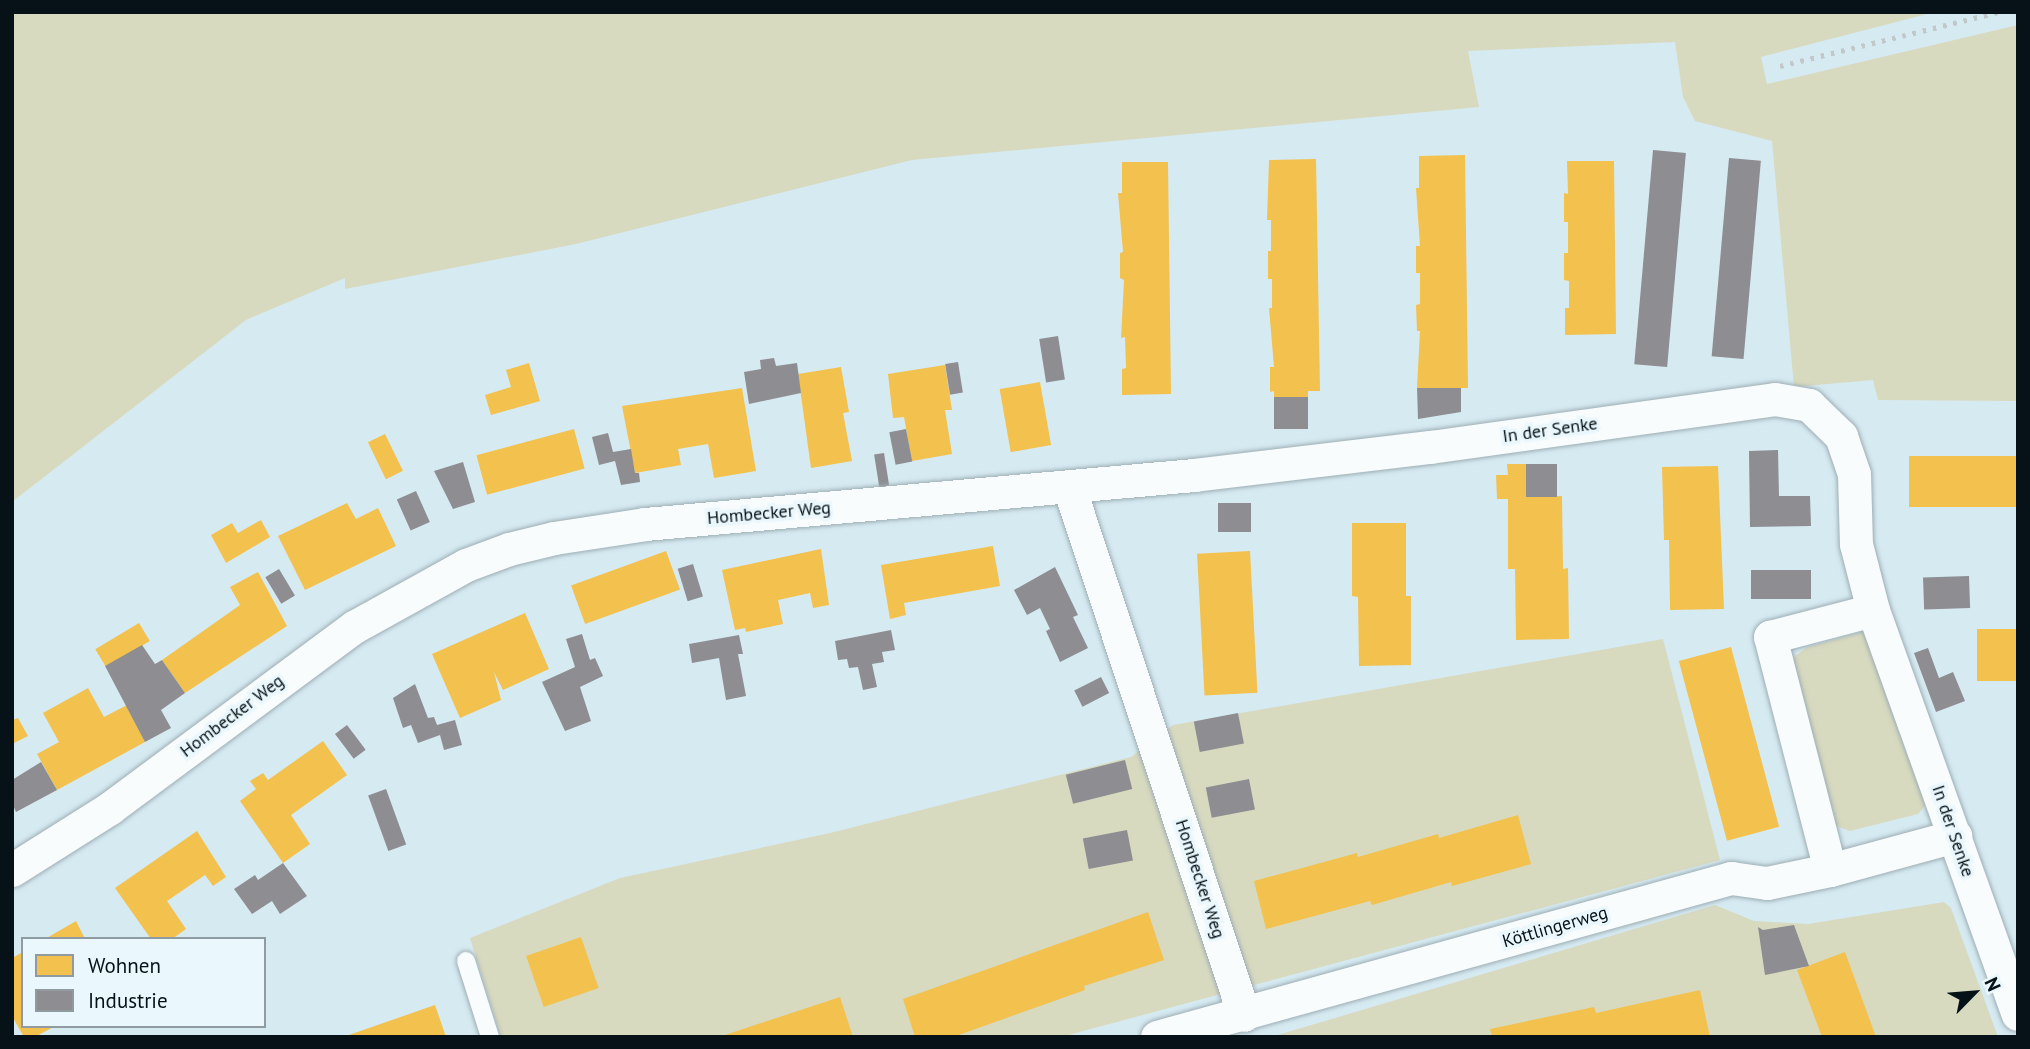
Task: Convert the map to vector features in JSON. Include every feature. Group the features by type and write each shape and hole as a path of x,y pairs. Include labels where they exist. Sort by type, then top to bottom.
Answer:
{"street":[{"name":"In der Senke","path":"1069,487 1430,447 1775,399 1809,405 1841,436 1854,474 1856,544 1873,610 2018,1014"},
{"name":"Hombecker Weg","path":"12,870 110,808 355,627 466,565 509,549 554,538 645,524 1069,487 1244,1015"},
{"path":"1830,870 1770,636 1873,610"},
{"name":"Köttlingerweg","path":"1157,1037 1731,878 1767,883 1830,870 1955,836"}],"lane":[{"path":"466,961 490,1037"}],"green space":[{"path":"12,12 1935,12 1761,57 1767,84 2018,25 2018,401 1878,400 1873,380 1794,387 1772,141 1695,121 1683,97 1675,42 1468,51 1479,107 912,160 576,244 345,289 345,278 246,320 12,502"},
{"path":"1862,632 1877,640 1929,801 1918,814 1850,831 1830,824 1789,679 1794,657 1807,647"},
{"path":"1663,639 1720,860 1061,1037 501,1037 470,938 620,878 830,833 1131,757 1173,725"},
{"path":"1944,902 1951,908 1998,1037 1271,1037 1715,905 1754,921 1808,924"}],"building: Wohnen":[{"path":"1465,155 1468,388 1417,388 1420,331 1417,331 1416,305 1420,304 1420,273 1416,273 1416,246 1420,246 1416,188 1419,188 1419,156"},
{"path":"1316,159 1320,391 1308,391 1308,397 1274,397 1274,391 1270,392 1270,367 1274,367 1269,308 1272,308 1272,279 1268,279 1268,251 1271,251 1271,220 1267,220 1269,160"},
{"path":"1567,161 1614,161 1616,334 1565,335 1565,308 1569,308 1569,281 1564,280 1564,253 1568,253 1568,222 1564,222 1564,193 1568,194"},
{"path":"1122,162 1168,162 1171,394 1122,395 1122,369 1126,368 1125,337 1121,338 1124,280 1120,278 1120,253 1123,252 1118,193 1122,193"},
{"path":"529,363 540,401 491,415 485,395 511,387 506,370"},
{"path":"945,365 952,410 945,410 952,454 912,461 904,417 893,418 888,374"},
{"path":"841,367 849,412 843,413 852,461 811,468 798,374"},
{"path":"1040,382 1051,445 1011,452 1000,389"},
{"path":"742,388 756,471 714,478 708,444 678,449 681,465 635,473 622,406"},
{"path":"574,429 585,469 487,495 476,455"},
{"path":"385,434 403,471 386,479 368,442"},
{"path":"1909,456 2018,456 2018,507 1909,507"},
{"path":"1507,464 1526,464 1527,497 1562,496 1563,569 1568,568 1569,639 1516,640 1515,569 1508,569 1508,499 1497,499 1496,475 1508,475"},
{"path":"1718,466 1724,609 1670,610 1669,540 1664,540 1662,467"},
{"path":"347,503 356,519 378,508 396,546 305,590 278,536"},
{"path":"261,520 270,537 226,563 211,535 232,523 238,533"},
{"path":"1352,523 1406,523 1406,596 1411,596 1411,665 1359,666 1358,597 1352,596"},
{"path":"993,546 1000,586 904,603 906,615 890,619 881,565"},
{"path":"821,549 829,605 813,608 810,593 778,600 783,624 746,632 745,628 735,630 722,570"},
{"path":"666,551 680,590 585,624 571,586"},
{"path":"1250,551 1257,693 1205,696 1197,554"},
{"path":"258,572 287,626 185,693 162,660 240,605 230,587"},
{"path":"525,613 549,669 503,690 494,672 501,700 460,718 432,654"},
{"path":"139,623 150,641 106,667 95,649"},
{"path":"1977,629 2018,629 2018,681 1977,681"},
{"path":"1731,647 1779,827 1727,841 1679,661"},
{"path":"88,688 104,717 127,705 145,742 57,790 37,754 59,742 43,713"},
{"path":"18,718 28,736 12,744 12,720"},
{"path":"323,741 347,775 291,815 310,844 283,863 240,801 256,789 250,781 263,773 268,780"},
{"path":"1518,815 1531,864 1452,886 1451,882 1372,905 1370,901 1266,929 1254,881 1357,853 1358,857 1438,834 1439,838"},
{"path":"197,831 226,877 213,886 205,875 167,901 186,929 175,937 150,937 115,888"},
{"path":"1148,912 1164,960 1084,986 1085,990 953,1037 915,1037 903,999"},
{"path":"76,921 84,937 48,937"},
{"path":"581,937 599,988 544,1007 526,956"},
{"path":"1845,952 1876,1037 1822,1037 1797,970"},
{"path":"21,953 21,1028 51,1028 35,1037 24,1037 12,1016 12,958"},
{"path":"1700,990 1710,1037 1492,1037 1490,1029 1594,1007 1596,1013"},
{"path":"840,997 853,1037 722,1037 722,1036"},
{"path":"435,1005 446,1037 346,1036"}],"building: Industrie":[{"path":"1653,150 1686,153 1667,367 1634,364"},
{"path":"1729,158 1761,161 1744,359 1712,356"},
{"path":"1058,336 1065,379 1046,382 1039,339"},
{"path":"774,358 776,366 797,363 801,393 749,404 744,372 761,369 760,360"},
{"path":"958,362 963,393 950,395 945,364"},
{"path":"1417,388 1461,388 1461,412 1418,419"},
{"path":"1274,397 1308,397 1308,429 1274,429"},
{"path":"906,429 912,461 896,465 889,432"},
{"path":"608,433 613,452 631,449 635,473 639,473 640,482 621,485 615,461 599,465 592,437"},
{"path":"1778,450 1779,496 1810,496 1811,526 1750,527 1749,451"},
{"path":"884,453 889,486 879,487 874,455"},
{"path":"463,462 475,502 453,509 434,471"},
{"path":"1526,464 1557,464 1557,497 1526,497"},
{"path":"416,491 430,522 411,531 397,500"},
{"path":"1218,503 1251,503 1251,532 1218,532"},
{"path":"693,564 703,597 688,601 678,569"},
{"path":"1055,567 1078,615 1073,617 1088,648 1060,662 1046,631 1050,629 1040,608 1027,615 1014,590"},
{"path":"279,569 295,596 281,604 265,577"},
{"path":"1751,570 1811,570 1811,599 1751,599"},
{"path":"1969,576 1970,608 1924,610 1923,578"},
{"path":"891,630 895,650 882,652 884,662 872,664 877,687 863,690 858,667 849,668 847,659 838,660 835,641"},
{"path":"582,634 590,660 595,658 603,676 580,687 591,721 565,731 542,682 575,667 566,639"},
{"path":"739,635 743,654 738,654 746,696 726,700 719,658 692,663 689,644"},
{"path":"142,645 155,664 162,660 185,693 161,710 171,728 145,742 105,666"},
{"path":"1928,648 1939,678 1953,672 1965,701 1936,712 1914,653"},
{"path":"1101,677 1109,693 1082,707 1074,691"},
{"path":"415,684 428,718 434,717 437,725 455,720 462,745 444,750 440,735 418,743 411,725 403,728 393,698"},
{"path":"1238,713 1244,743 1200,752 1194,722"},
{"path":"347,725 366,750 354,759 335,734"},
{"path":"1125,760 1132,789 1073,804 1066,775"},
{"path":"41,762 57,790 16,812 12,803 12,780"},
{"path":"1249,779 1255,809 1212,818 1206,787"},
{"path":"386,789 406,844 388,851 368,795"},
{"path":"1127,830 1133,860 1089,869 1083,839"},
{"path":"283,863 307,896 280,914 272,901 252,914 234,889 255,875 258,880"},
{"path":"1794,925 1809,966 1765,975 1758,927 1763,930"}],"railway":[{"path":"1780,66 1998,12"}]}
